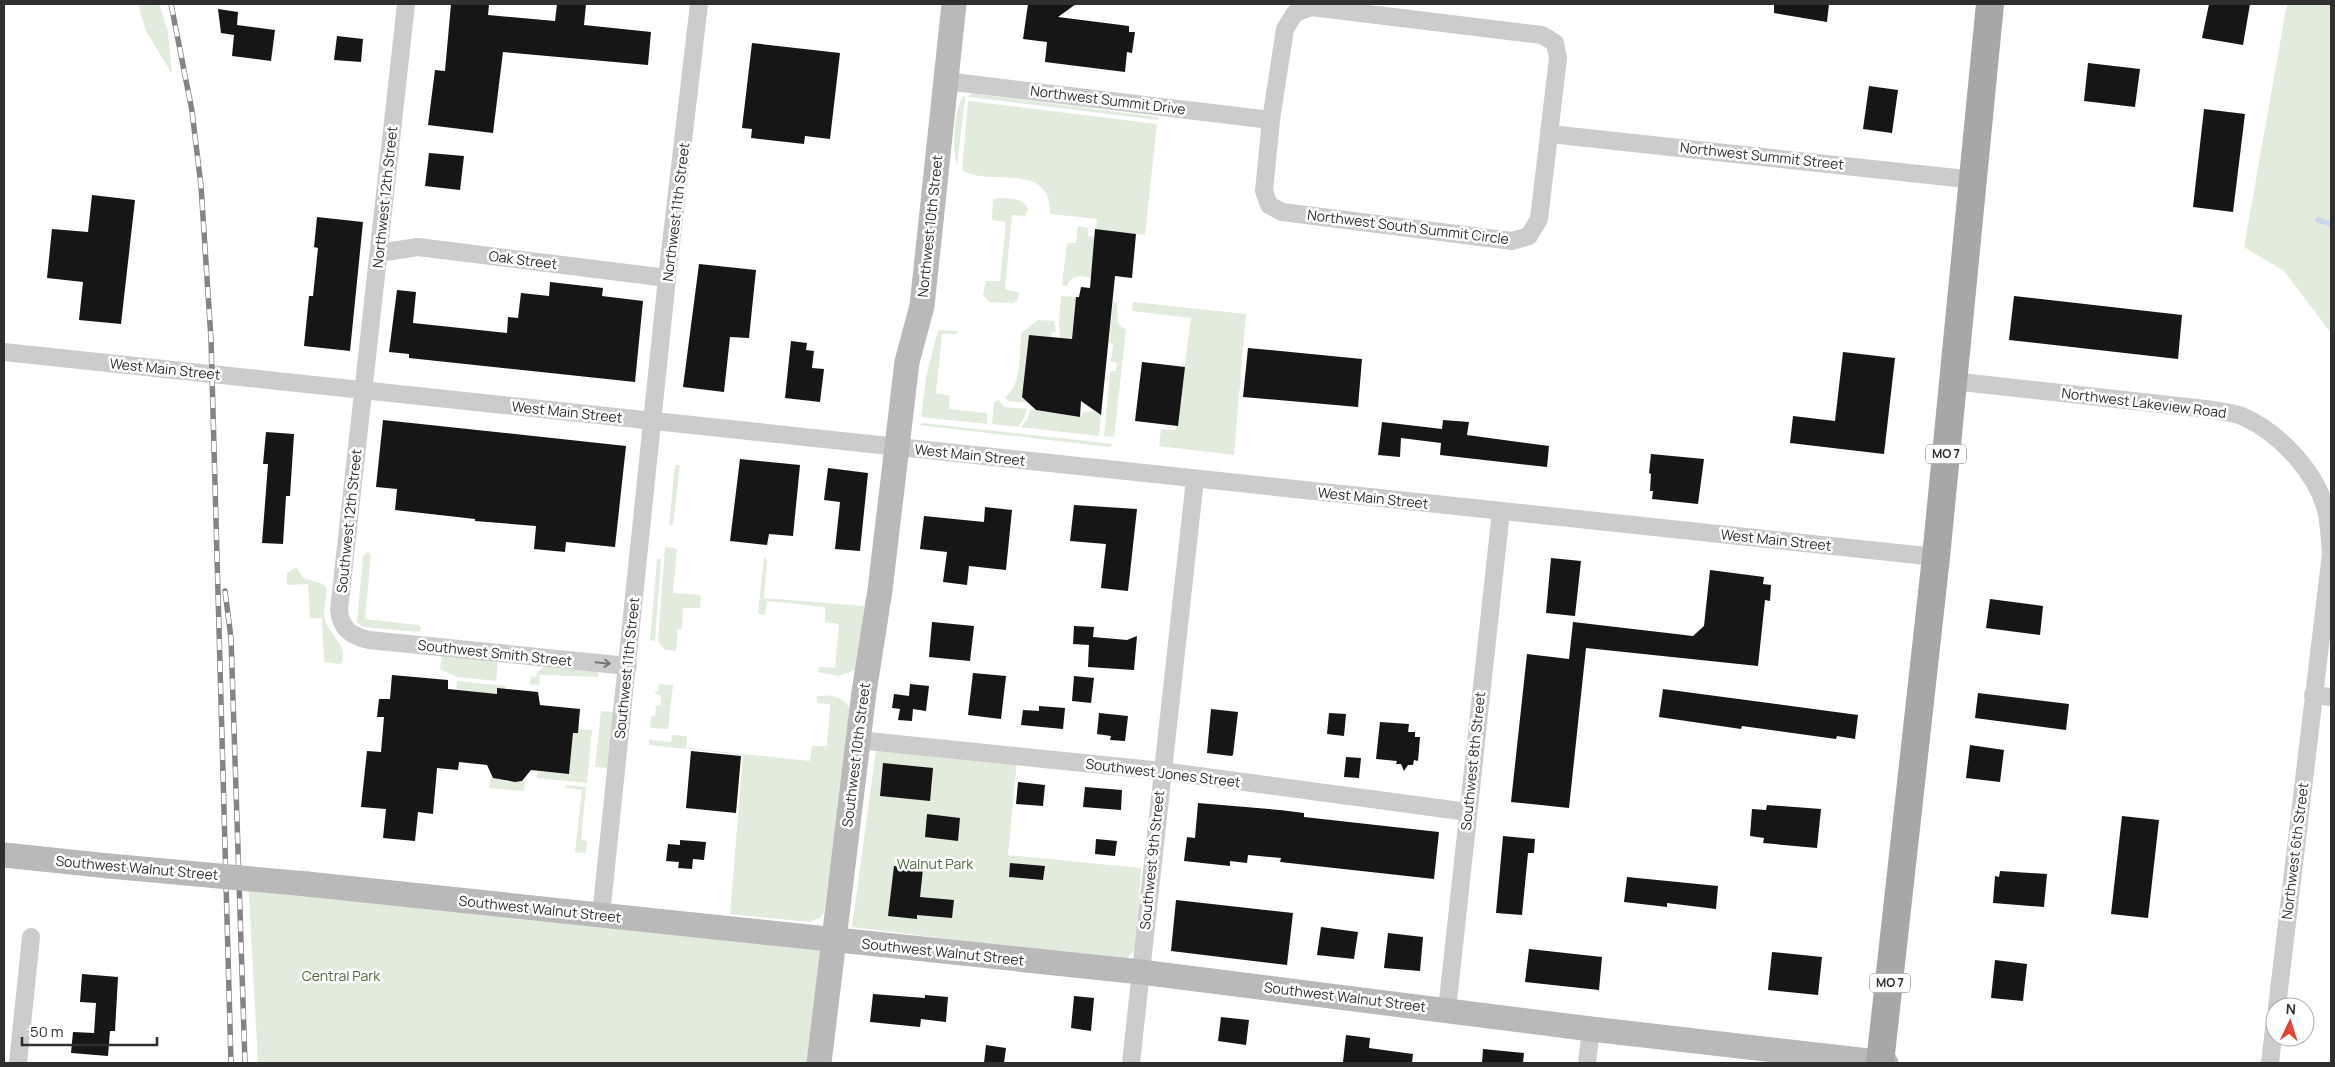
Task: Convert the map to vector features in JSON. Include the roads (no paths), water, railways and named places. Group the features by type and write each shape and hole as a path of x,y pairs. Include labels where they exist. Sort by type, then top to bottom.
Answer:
{"main road":[{"name":"MO 7","path":"1880,1063 1936,557 1990,4"}],"street":[{"name":"Northwest 12th Street","path":"363,390 406,4"},
{"name":"Northwest 11th Street","path":"652,421 699,4"},
{"name":"Northwest 10th Street","path":"897,447 907,362 922,306 954,4"},
{"name":"Northwest South Summit Circle","path":"1311,7 1542,36 1555,43 1558,58 1550,134 1539,219 1529,236 1512,241 1282,212 1269,205 1264,191 1271,120 1285,29 1295,13 1311,7"},
{"name":"Northwest Summit Drive","path":"945,81 1271,120"},
{"name":"Northwest Summit Street","path":"1550,134 1974,180"},
{"name":"Oak Street","path":"379,253 418,247 668,278"},
{"name":"West Main Street","path":"4,352 1936,557"},
{"name":"Northwest Lakeview Road","path":"1952,381 2206,409 2243,416 2268,432 2294,455 2313,479 2327,513 2331,553 2313,695"},
{"name":"Southwest 12th Street","path":"363,390 339,610 344,628 351,634 363,639"},
{"name":"Southwest 11th Street","path":"601,915 652,421"},
{"name":"Southwest 10th Street","path":"819,1063 858,740 880,590 897,447"},
{"name":"Southwest 9th Street","path":"1131,1063 1195,479"},
{"name":"Southwest 8th Street","path":"1447,1010 1501,511"},
{"name":"Southwest Smith Street","path":"363,639 628,666"},
{"path":"2313,695 2331,697"},
{"name":"Northwest 6th Street","path":"2278,997 2313,695"},
{"name":"Southwest Jones Street","path":"858,740 1162,771 1468,812"},
{"name":"Southwest Walnut Street","path":"4,855 307,884 1141,972 1590,1029 1762,1047 1886,1063"},
{"path":"18,1063 31,938"},
{"path":"1587,1063 1590,1029"},
{"path":"2270,1063 2272,1047"}],"waterway":[{"path":"2318,220 2331,224"}],"railway":[{"path":"171,4 192,111 201,186 211,339 231,1063"},
{"path":"225,591 231,638 245,1063"}],"park label":[{"name":"Walnut Park","path":"935,864"},
{"name":"Central Park","path":"341,976"}]}
